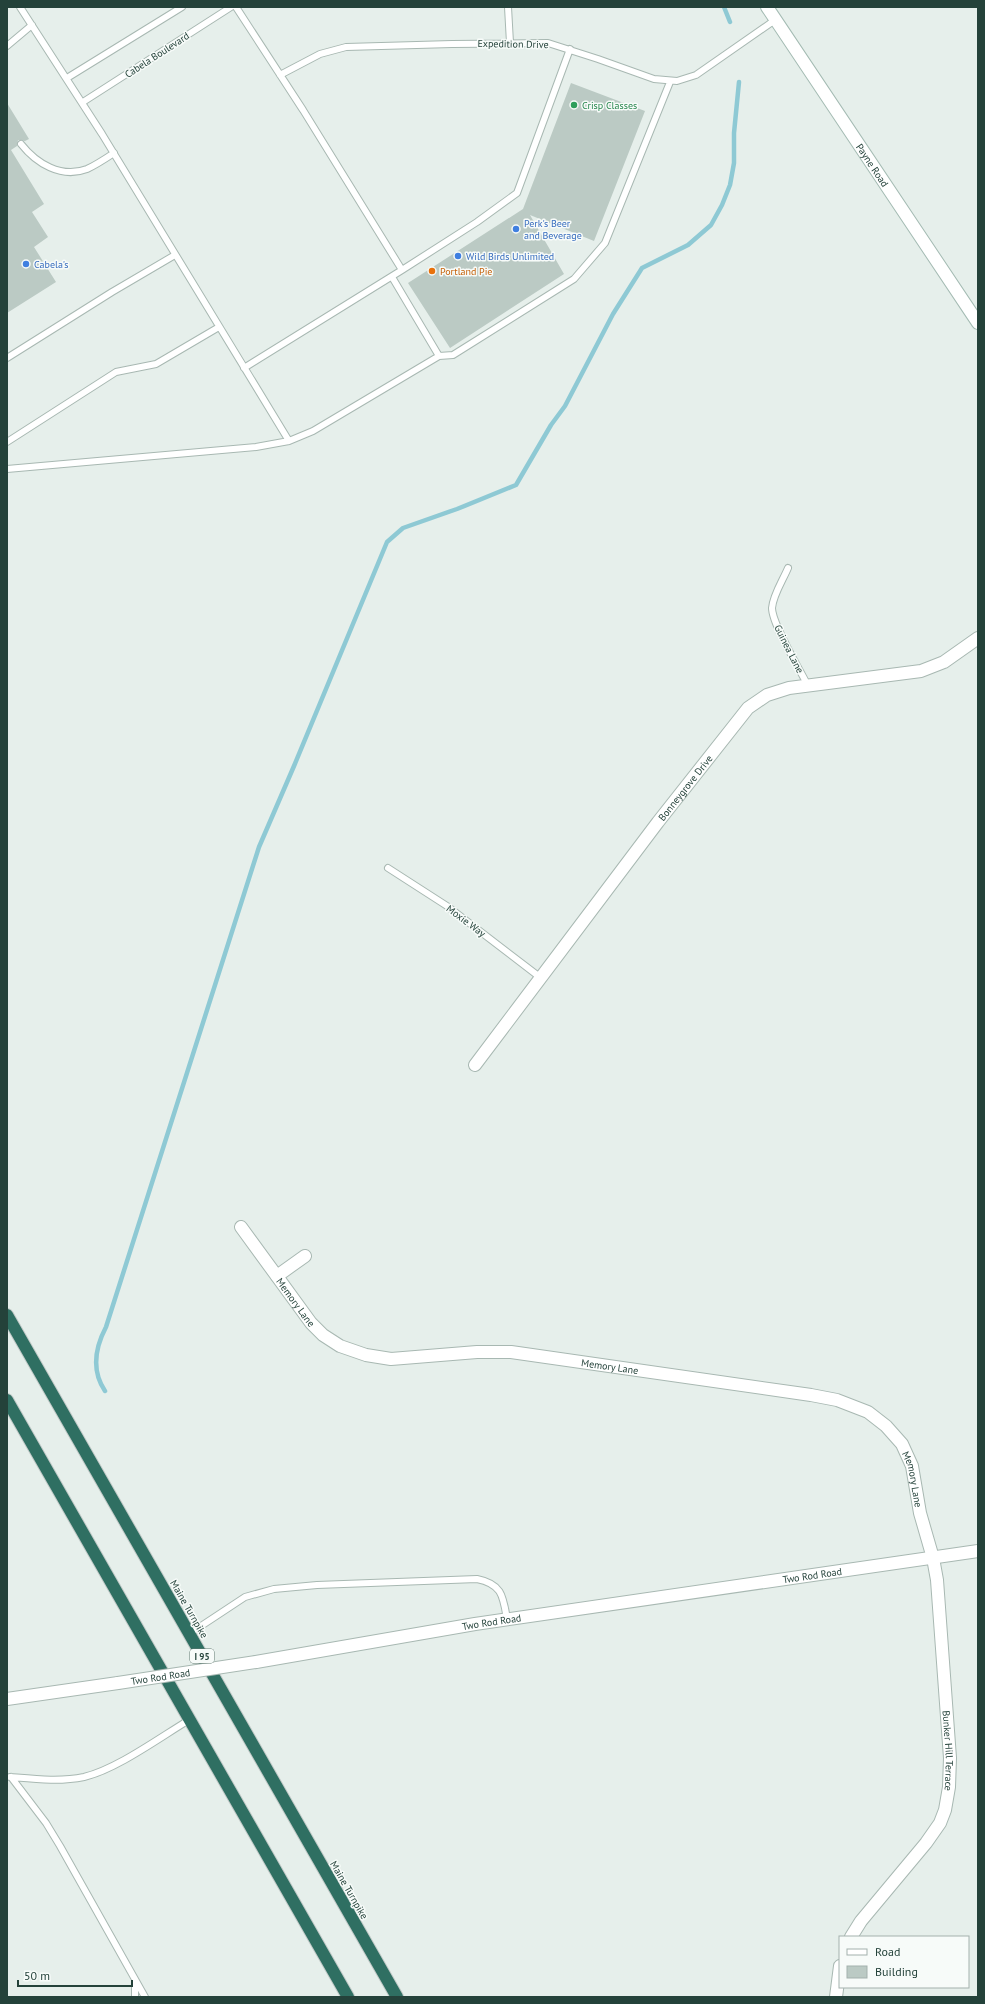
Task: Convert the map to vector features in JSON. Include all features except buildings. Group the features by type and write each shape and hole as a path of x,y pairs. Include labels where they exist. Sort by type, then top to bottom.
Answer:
{"highway":[{"name":"Maine Turnpike","path":"7,1315 397,1997"},
{"path":"7,1400 348,1997"}],"street":[{"name":"Payne Road","path":"767,7 978,323"},
{"name":"Bonneygrove Drive","path":"475,1065 658,822 748,708 767,695 807,684 921,671 944,662 959,653 978,638"},
{"name":"Memory Lane","path":"241,1227 317,1331 340,1346 366,1356 404,1358 477,1352 511,1352 811,1395 852,1404 868,1412 896,1435 908,1455 915,1482 920,1513 933,1558"},
{"path":"277,1276 305,1256"},
{"name":"Two Rod Road","path":"7,1699 256,1662 508,1619 978,1551"},
{"name":"Bunker Hill Terrace","path":"852,1936 861,1921 934,1832 945,1810 949,1787 950,1752 939,1602 936,1570 933,1558"},
{"path":"836,1997 839,1974"}],"lane":[{"path":"20,7 83,102 289,441"},
{"path":"67,78 182,7"},
{"name":"Cabela Boulevard","path":"83,102 231,7"},
{"path":"236,7 402,270"},
{"path":"508,7 510,43"},
{"name":"Expedition Drive","path":"280,75 320,54 346,47 548,43 570,49 654,79 670,82 683,80 696,75 775,20"},
{"path":"7,46 32,24"},
{"path":"244,368 392,277 477,222 517,193 570,49"},
{"path":"7,469 256,447 289,441 319,428 439,356 453,355 574,279 606,243 670,82"},
{"path":"21,144 27,152 43,164 66,172 88,169 114,153"},
{"path":"7,358 175,255"},
{"path":"392,277 439,356"},
{"path":"7,442 116,372 156,364 219,327"},
{"name":"Guinea Lane","path":"788,568 774,598 773,612 777,626 807,684"},
{"name":"Moxie Way","path":"388,868 447,906 541,978"},
{"path":"189,1634 245,1598 274,1589 317,1585 478,1579 490,1582 499,1590 508,1619"},
{"path":"9,1777 67,1779 85,1776 120,1761 189,1720"},
{"path":"9,1777 46,1823 145,1997"},
{"path":"135,1980 135,1997"}],"waterway":[{"path":"724,7 730,22"},
{"path":"105,1391 96,1367 99,1343 106,1327 259,847 387,542 403,528 457,509 516,485 551,425 565,406 613,314 642,268 688,245 711,225 722,205 730,185 734,163 734,133 739,82"}],"place":[{"name":"Crisp Classes","path":"574,105"},
{"name":"Perk's Beer and Beverage","path":"516,229"},
{"name":"Wild Birds Unlimited","path":"458,256"},
{"name":"Cabela's","path":"26,264"},
{"name":"Portland Pie","path":"432,271"}]}
